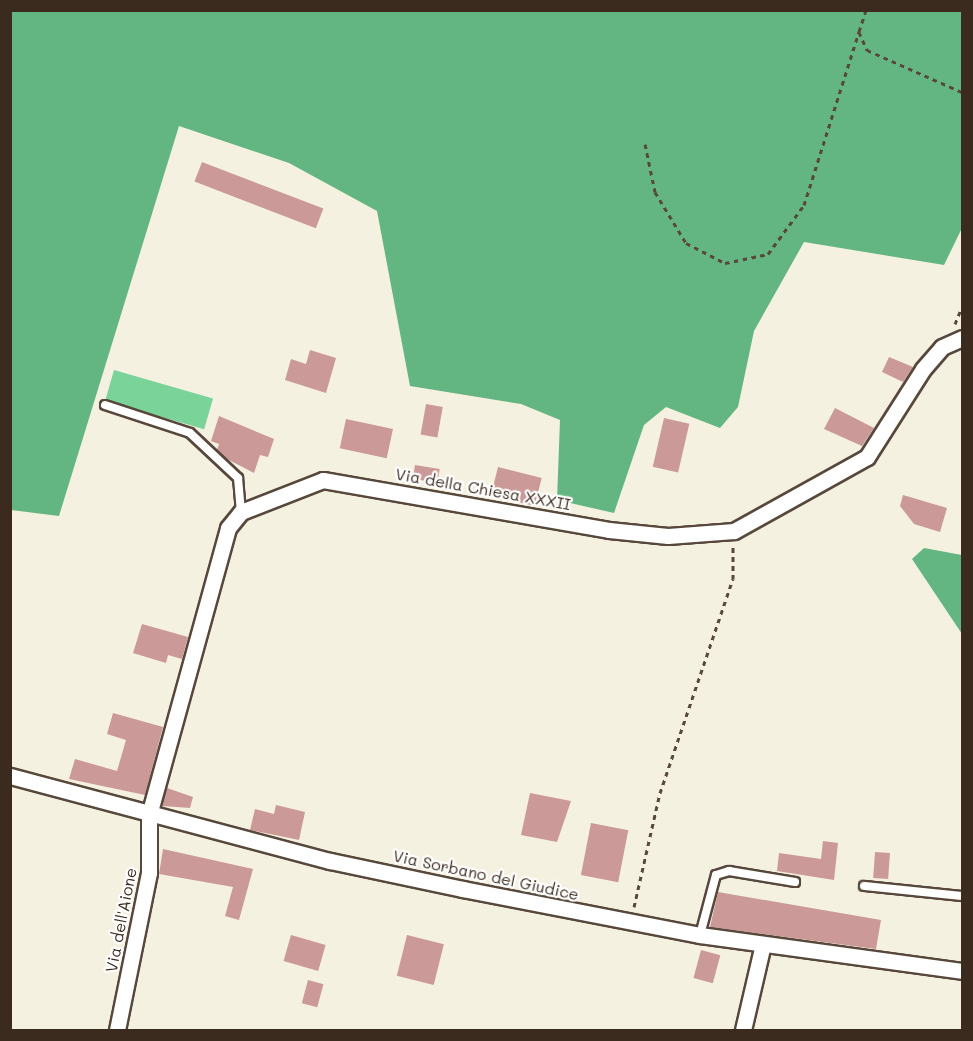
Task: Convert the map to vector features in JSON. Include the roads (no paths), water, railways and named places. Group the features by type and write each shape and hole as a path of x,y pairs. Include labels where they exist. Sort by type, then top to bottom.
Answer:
{"street":[{"name":"Via della Chiesa XXXII","path":"241,512 323,480 609,530 668,536 734,531 867,457 923,369 942,347 963,338"},
{"path":"149,815 228,528 241,512"},
{"name":"Via Sorbano del Giudice","path":"10,776 149,815 330,861 631,923 700,935 963,971"},
{"name":"Via dell'Aione","path":"117,1030 149,873 149,815"},
{"path":"742,1030 763,944"}],"lane":[{"path":"105,405 190,433 238,478 241,512"},
{"path":"700,935 716,875 729,871 795,882"},
{"path":"864,886 963,896"}]}
